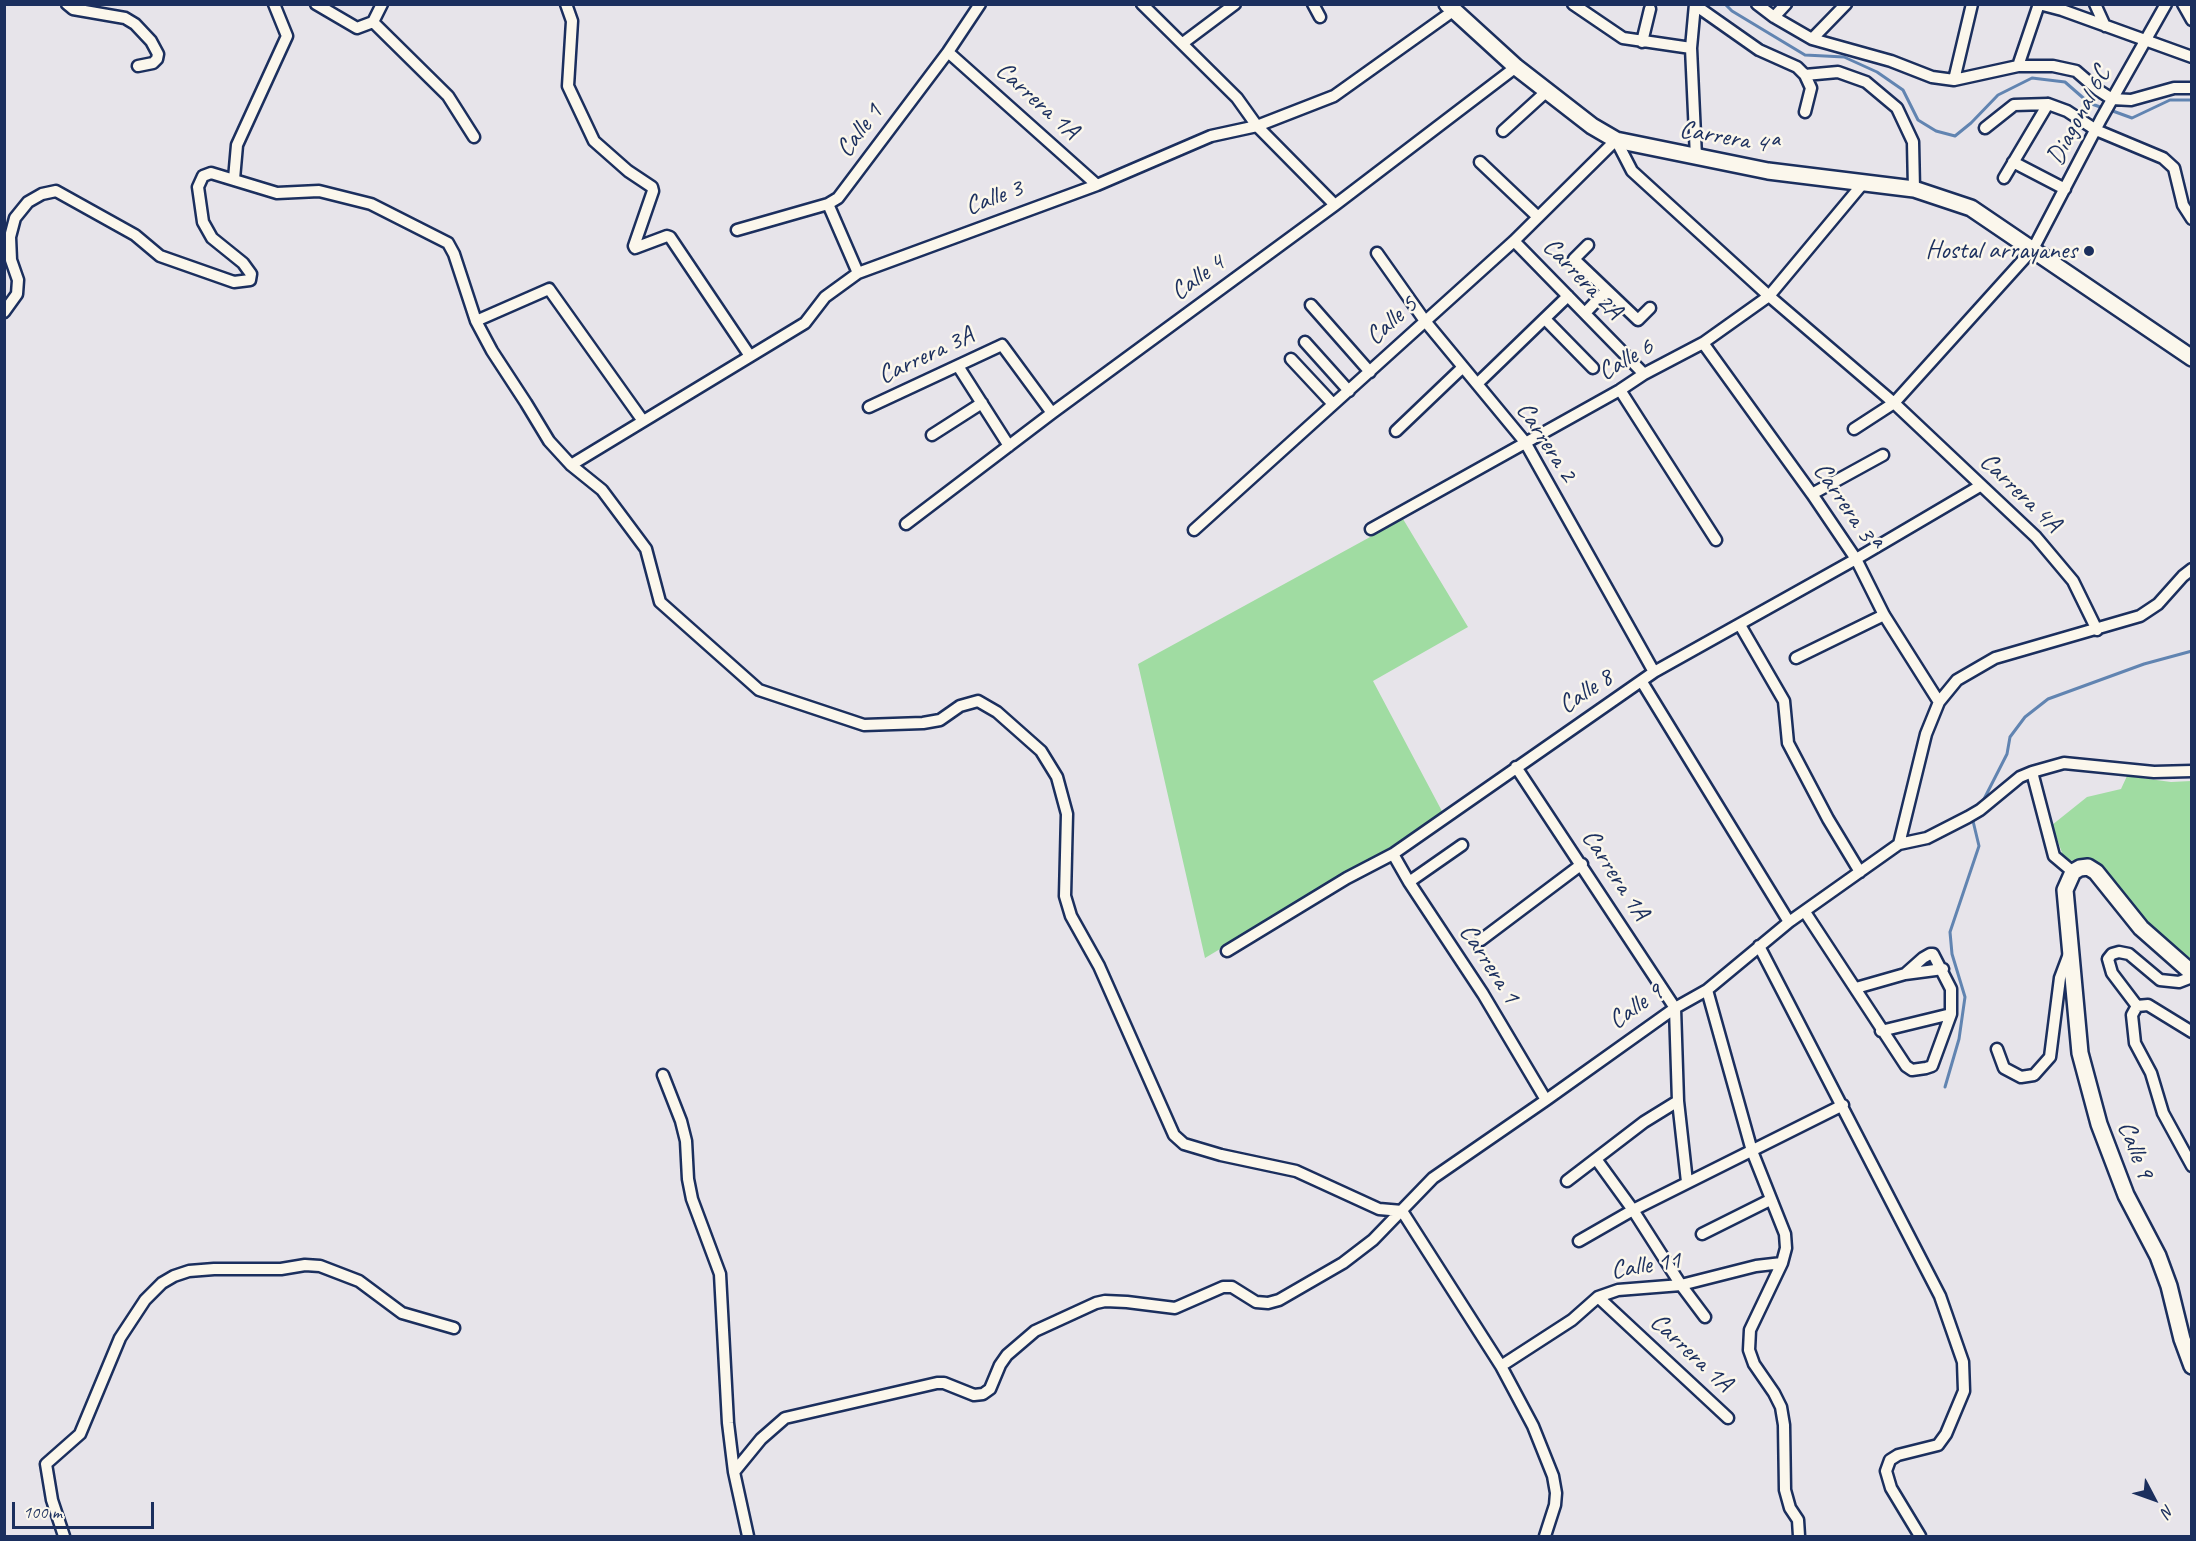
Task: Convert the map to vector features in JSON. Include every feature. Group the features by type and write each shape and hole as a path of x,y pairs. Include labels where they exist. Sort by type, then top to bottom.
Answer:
{"street":[{"path":"67,4 73,9 125,18 135,24 151,41 158,54 153,63 138,66"},
{"path":"234,179 237,145 287,36 274,4"},
{"path":"316,4 357,28 373,22 382,4"},
{"path":"566,4 572,21 568,86 594,141 628,171 652,187 653,191 635,248 667,236 670,237 750,356"},
{"name":"Calle 1","path":"737,230 828,204 838,198 948,52 980,4"},
{"path":"1143,4 1237,98 1257,126 1335,205"},
{"path":"1183,43 1235,4"},
{"path":"1313,4 1320,17"},
{"path":"1573,4 1623,38 1691,48"},
{"path":"1774,17 1786,4"},
{"path":"1812,39 1846,4"},
{"path":"1954,80 1972,4"},
{"path":"2018,66 2039,4 2061,7 2105,26 2192,57"},
{"path":"2095,4 2105,26"},
{"name":"Diagonal 6C","path":"1854,429 1894,403 2033,249 2110,103 2166,4"},
{"path":"2183,4 2192,20"},
{"path":"1696,157 1691,48 1695,5 1759,50 1797,67 1805,75 1811,88 1805,112"},
{"path":"1760,6 1812,39 1891,61 1932,77 1954,80 2018,66 2053,66 2076,71 2110,103 2131,100 2174,88 2192,88"},
{"name":"Calle 3","path":"571,465 805,323 825,297 858,273 1096,184 1211,136 1257,126 1334,96 1450,8"},
{"name":"Carrera 4ª","path":"1450,8 1516,67 1592,126 1616,140 1768,171 1865,181 1914,189 1971,208 2192,358"},
{"path":"1642,42 1650,9"},
{"path":"373,22 448,96 474,137"},
{"name":"Carrera 1A","path":"948,52 1096,184"},
{"name":"Calle 4","path":"906,524 1052,413 1335,205 1516,67"},
{"path":"1805,75 1838,72 1866,82 1897,108 1913,142 1914,189"},
{"path":"1503,131 1547,91"},
{"path":"1985,128 2014,105 2048,104 2067,111 2096,130 2163,158 2174,168 2183,205 2192,219"},
{"path":"2004,178 2048,104"},
{"name":"Calle 5","path":"1194,530 1514,242 1616,140"},
{"name":"Carrera 4A","path":"1616,140 1632,171 1769,296 1894,403 2036,537 2073,581 2097,630"},
{"path":"1480,162 1538,218"},
{"path":"2013,162 2065,189"},
{"path":"4,312 17,294 18,287 10,237 15,218 28,202 42,194 56,191 135,235 160,256 234,282 249,280 251,274 243,263 212,238 203,222 198,187 203,176 212,173 277,193 319,191 371,204 448,243 454,254 476,321 492,351 549,441 571,465 602,490 646,549 660,602 759,690 864,725 923,723 940,720 960,706 978,701 997,712 1041,751 1057,777 1066,814 1065,896 1071,916 1099,966 1174,1135 1184,1144 1221,1155 1296,1171 1379,1209 1402,1211 1502,1366 1533,1426 1553,1476 1556,1505 1545,1536"},
{"name":"Calle 6","path":"1371,530 1620,390 1644,374 1703,343 1769,296 1865,181"},
{"path":"828,204 858,273"},
{"name":"Carrera 2A","path":"1514,242 1644,374"},
{"path":"1588,245 1574,259 1638,320 1650,308"},
{"name":"Carrera 2","path":"1377,253 1425,321 1525,442 1654,672"},
{"path":"476,321 549,289 644,421"},
{"path":"1585,314 1606,291"},
{"path":"1478,384 1568,296"},
{"path":"1311,305 1370,372"},
{"path":"1545,319 1593,368"},
{"path":"1305,342 1349,391"},
{"name":"Carrera 3ª","path":"1703,343 1856,559 1884,615 1939,702"},
{"name":"Carrera 3A","path":"869,407 1002,345 1052,413"},
{"path":"1291,359 1334,404"},
{"path":"958,366 1010,446"},
{"path":"1396,431 1463,367"},
{"path":"1620,390 1716,540"},
{"path":"932,435 982,403"},
{"path":"1812,494 1883,455"},
{"name":"Calle 8","path":"1227,951 1393,854 1654,672 1856,559 1980,486"},
{"path":"2192,569 2158,604 2140,616 1995,658 1957,680 1939,702 1926,734 1899,844 1927,838 1980,810 2020,777 2064,763 2154,772 2192,771"},
{"path":"1796,658 1884,615"},
{"path":"1740,625 1784,701 1788,742 1828,819 1860,872"},
{"path":"1642,682 1789,922"},
{"name":"Carrera 1A","path":"1516,767 1675,1008"},
{"path":"2031,772 2054,856 2073,872 2088,867 2096,872 2141,928 2192,975 2179,982 2160,980 2129,954 2119,952 2112,954 2108,959 2112,973 2137,1006"},
{"path":"1409,882 1462,844"},
{"name":"Calle 9","path":"734,1472 761,1439 785,1418 937,1383 944,1383 974,1395 983,1394 990,1389 1000,1365 1007,1356 1035,1331 1096,1303 1127,1302 1175,1308 1223,1287 1232,1287 1256,1302 1268,1304 1279,1300 1343,1263 1373,1240 1433,1178 1675,1008 1707,990 1789,922 1899,844"},
{"name":"Carrera 1","path":"1393,854 1483,994 1546,1100"},
{"path":"1481,940 1582,864"},
{"name":"Calle 9","path":"2073,872 2066,890 2080,1053 2099,1124 2126,1196 2158,1256 2192,1366"},
{"path":"1805,912 1906,1066 1912,1070 1926,1068 1932,1066 1951,1014 1951,989 1943,969 1933,954 1905,974"},
{"path":"1759,946 1940,1296 1963,1362 1964,1391 1946,1434 1938,1445 1898,1455 1890,1460 1886,1472 1891,1488 1920,1536"},
{"path":"1997,1049 2004,1068 2021,1077 2034,1075 2050,1058 2060,978 2070,951"},
{"path":"1856,988 1905,974 1943,969"},
{"path":"1707,990 1752,1151 1785,1234 1786,1248 1782,1263 1750,1330 1749,1350 1754,1364 1781,1407 1784,1425 1785,1490 1790,1508 1798,1520 1798,1536"},
{"path":"2137,1006 2148,1005 2192,1032"},
{"path":"2137,1006 2132,1015 2135,1043 2151,1073 2163,1113 2192,1166"},
{"path":"1675,1008 1678,1101 1687,1182"},
{"path":"1881,1030 1951,1014"},
{"path":"663,1075 681,1121 686,1141 688,1179 692,1199 720,1274 728,1423 734,1472 748,1536"},
{"path":"1567,1181 1644,1122 1678,1101"},
{"path":"1579,1241 1687,1182 1843,1105"},
{"path":"1596,1159 1705,1317"},
{"path":"1702,1234 1770,1200"},
{"name":"Calle 11","path":"1502,1366 1572,1320 1598,1297 1618,1290 1681,1285 1756,1266 1782,1263"},
{"path":"63,1536 52,1500 46,1464 80,1434 120,1338 145,1300 162,1283 174,1276 189,1271 214,1269 281,1269 305,1265 320,1266 359,1281 402,1312 454,1328"},
{"name":"Carrera 1A","path":"1598,1297 1728,1418"}],"green space":[{"path":"1403,519 1468,627 1373,681 1444,815 1205,958 1138,664"},
{"path":"2127,776 2171,782 2191,781 2191,962 2170,947 2089,859 2065,861 2052,825 2087,797 2121,789"}],"waterway":[{"path":"1725,4 1732,11 1805,55 1844,57 1877,72 1903,90 1918,120 1936,131 1955,136 1998,95 2032,78 2065,82 2089,103 2103,108"},
{"path":"2110,110 2132,118 2170,100 2192,100"},
{"path":"1982,803 2007,754 2010,737 2025,717 2048,699 2144,664 2192,651"},
{"path":"1945,1087 1959,1039 1965,997 1952,954 1950,932 1979,846 1973,821 1975,817"}],"place":[{"name":"Hostal arrayanes","path":"2089,251"}]}
